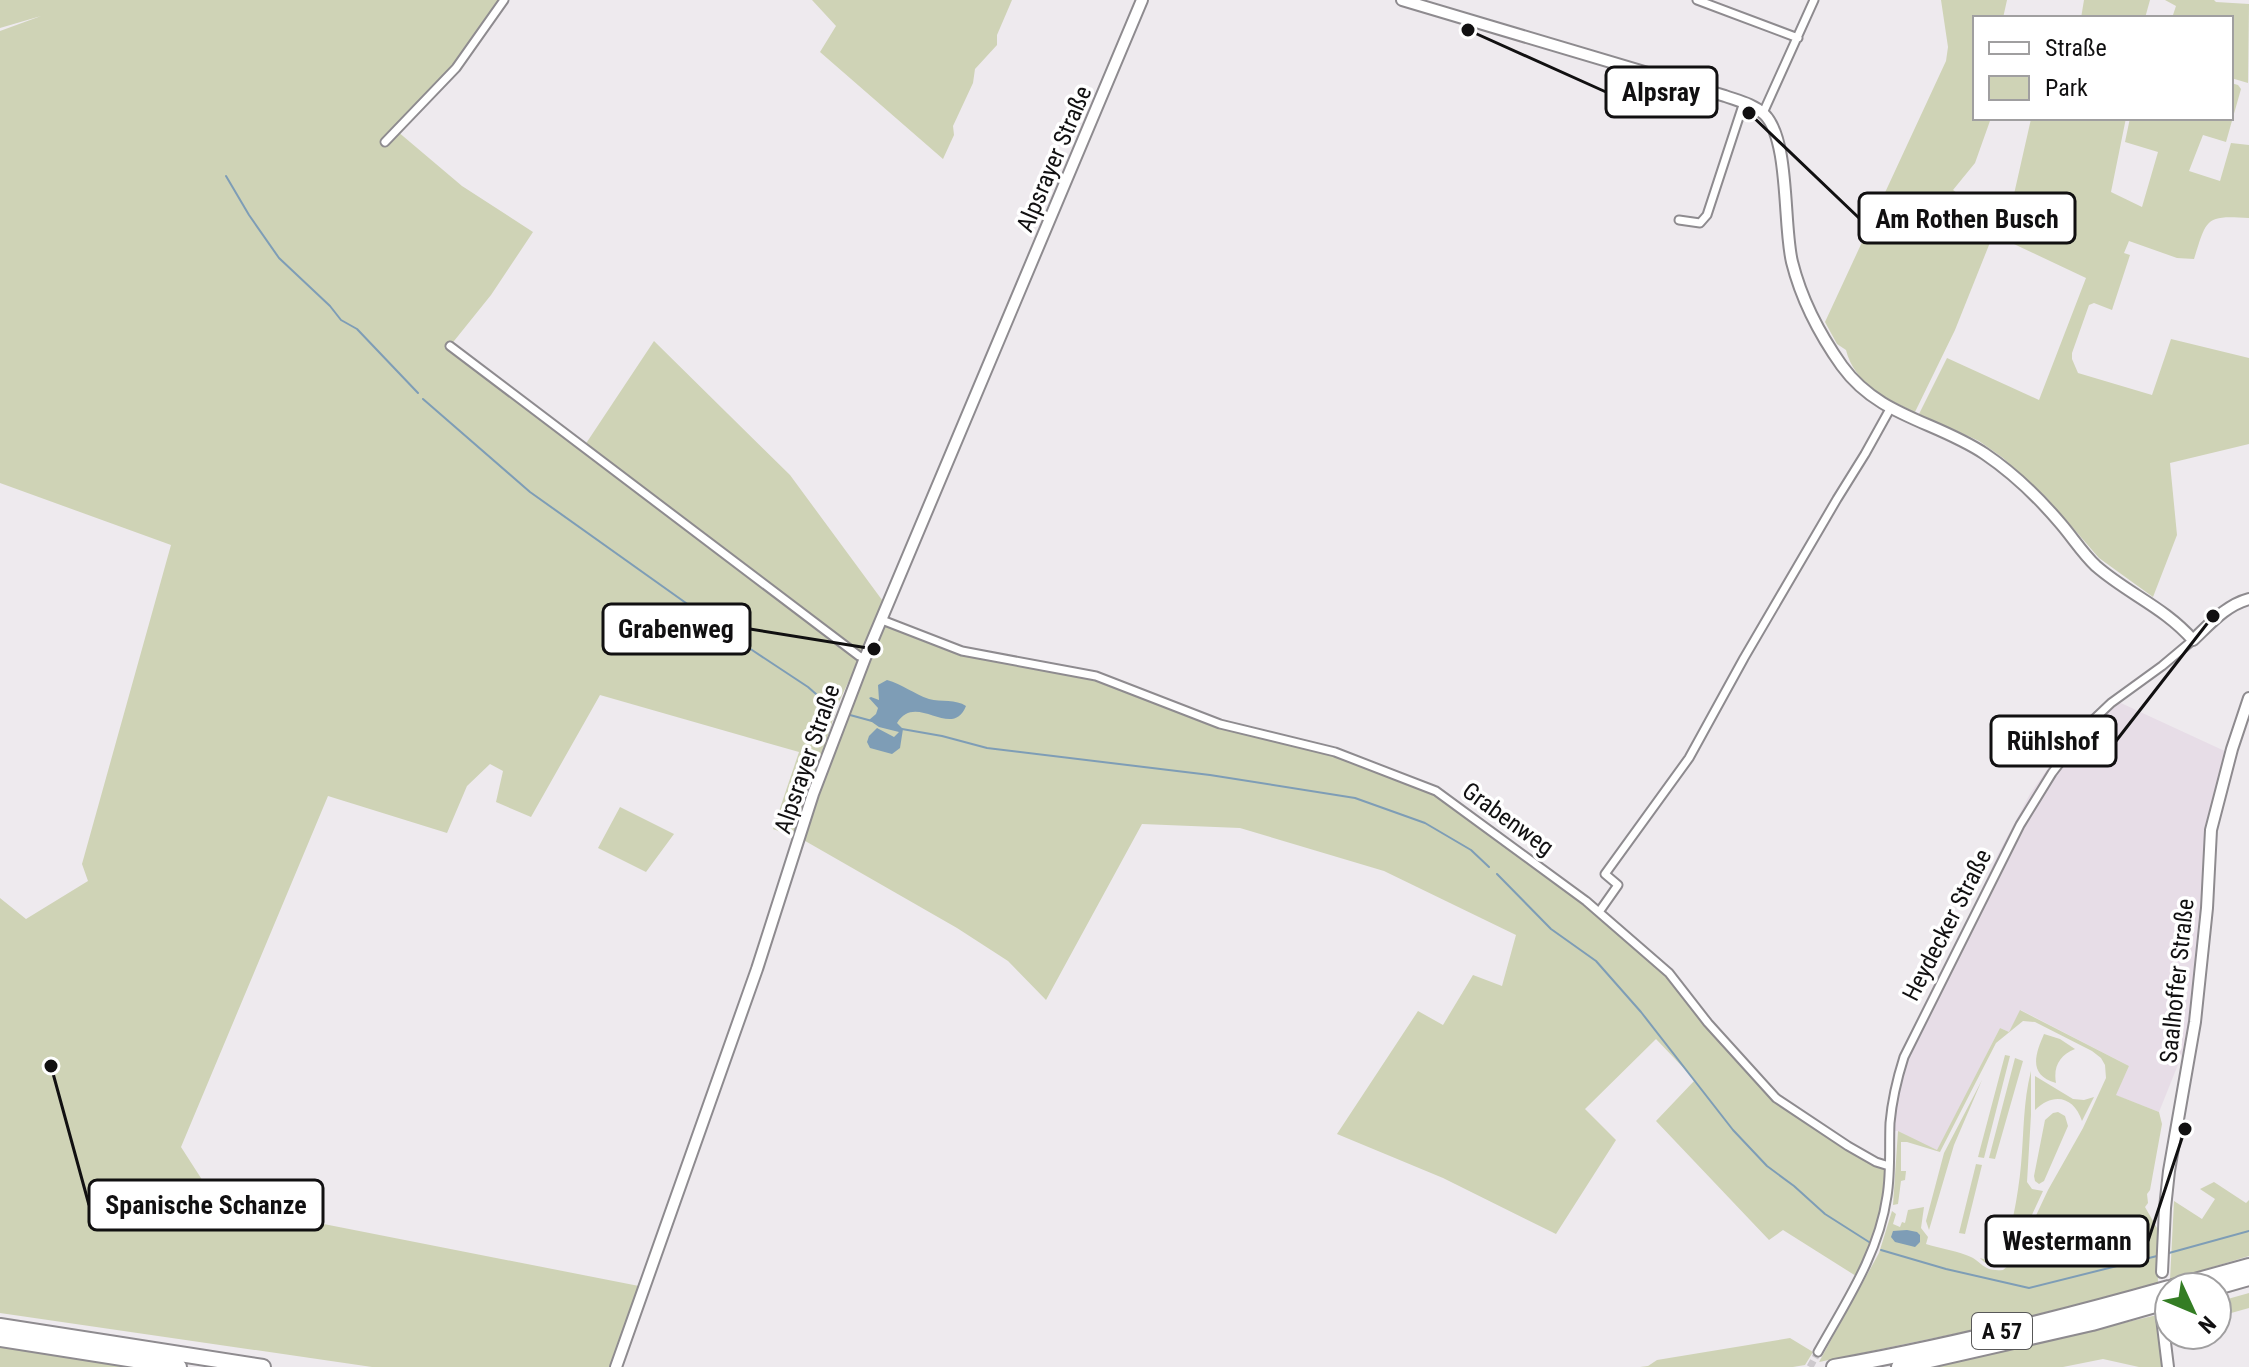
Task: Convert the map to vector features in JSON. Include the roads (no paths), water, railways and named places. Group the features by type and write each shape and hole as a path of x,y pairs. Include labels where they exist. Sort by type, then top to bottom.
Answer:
{"highway":[{"name":"A 57","path":"1834,1367 1983,1336 2153,1293"},
{"name":"A 57","path":"1899,1367 2153,1305"},
{"path":"0,1326 263,1367"},
{"path":"0,1339 179,1367"}],"street":[{"path":"385,142 456,68 504,0"},
{"name":"Alpsrayer Straße","path":"616,1367 752,983 813,794 865,658 1142,0"},
{"path":"1697,0 1798,38"},
{"path":"1763,113 1814,0"},
{"path":"1406,1 1744,102 1763,113 1774,130 1778,144 1789,248 1797,279 1808,306 1845,370 1861,388 1890,409 1959,439 1999,464 2039,500 2093,563 2170,616 2193,640"},
{"path":"1679,220 1700,223 1707,215 1744,102"},
{"path":"450,346 865,658"},
{"path":"1599,912 1618,885 1605,874 1689,758 1890,409"},
{"name":"Heydecker Straße","path":"1818,1352 1876,1241 1887,1199 1894,1094 1904,1057 2020,825 2052,773 2091,722 2111,703 2162,666 2225,610 2249,599"},
{"name":"Grabenweg","path":"882,620 962,651 1096,676 1220,724 1335,752 1436,791 1599,912 1669,973 1708,1023 1776,1098 1858,1152 1889,1166"},
{"name":"Saalhoffer Straße","path":"2162,1271 2169,1171 2195,1022 2207,908 2211,830 2249,698"}],"water":[{"path":"887,680 929,699 958,702 966,706 960,715 952,719 914,712 905,715 897,723 903,729 900,748 892,754 870,748 867,742 869,736 877,728 894,737 899,732 879,727 869,720 878,708 869,698 879,700 878,685"},
{"path":"1907,1230 1920,1235 1920,1242 1915,1247 1895,1242 1891,1237 1893,1231"}],"waterway":[{"path":"226,176 279,258 341,320 357,329 418,393"},
{"path":"423,399 530,492 808,687 833,708"},
{"path":"850,715 872,721"},
{"path":"902,729 987,748 1210,775 1355,798 1425,823 1471,850 1489,867"},
{"path":"1497,874 1551,929 1596,961 1641,1012 1733,1130 1767,1166 1825,1214 1869,1242"},
{"path":"2169,1253 2249,1231"},
{"path":"1881,1250 2029,1288 2157,1256"}],"tunnel":[{"path":"1810,1367 1818,1352"}],"place":[{"name":"Alpsray","path":"1468,30"},
{"name":"Am Rothen Busch","path":"1749,113"},
{"name":"Rühlshof","path":"2213,616"},
{"name":"Grabenweg","path":"874,649"},
{"name":"Spanische Schanze","path":"51,1066"},
{"name":"Westermann","path":"2185,1129"}]}
